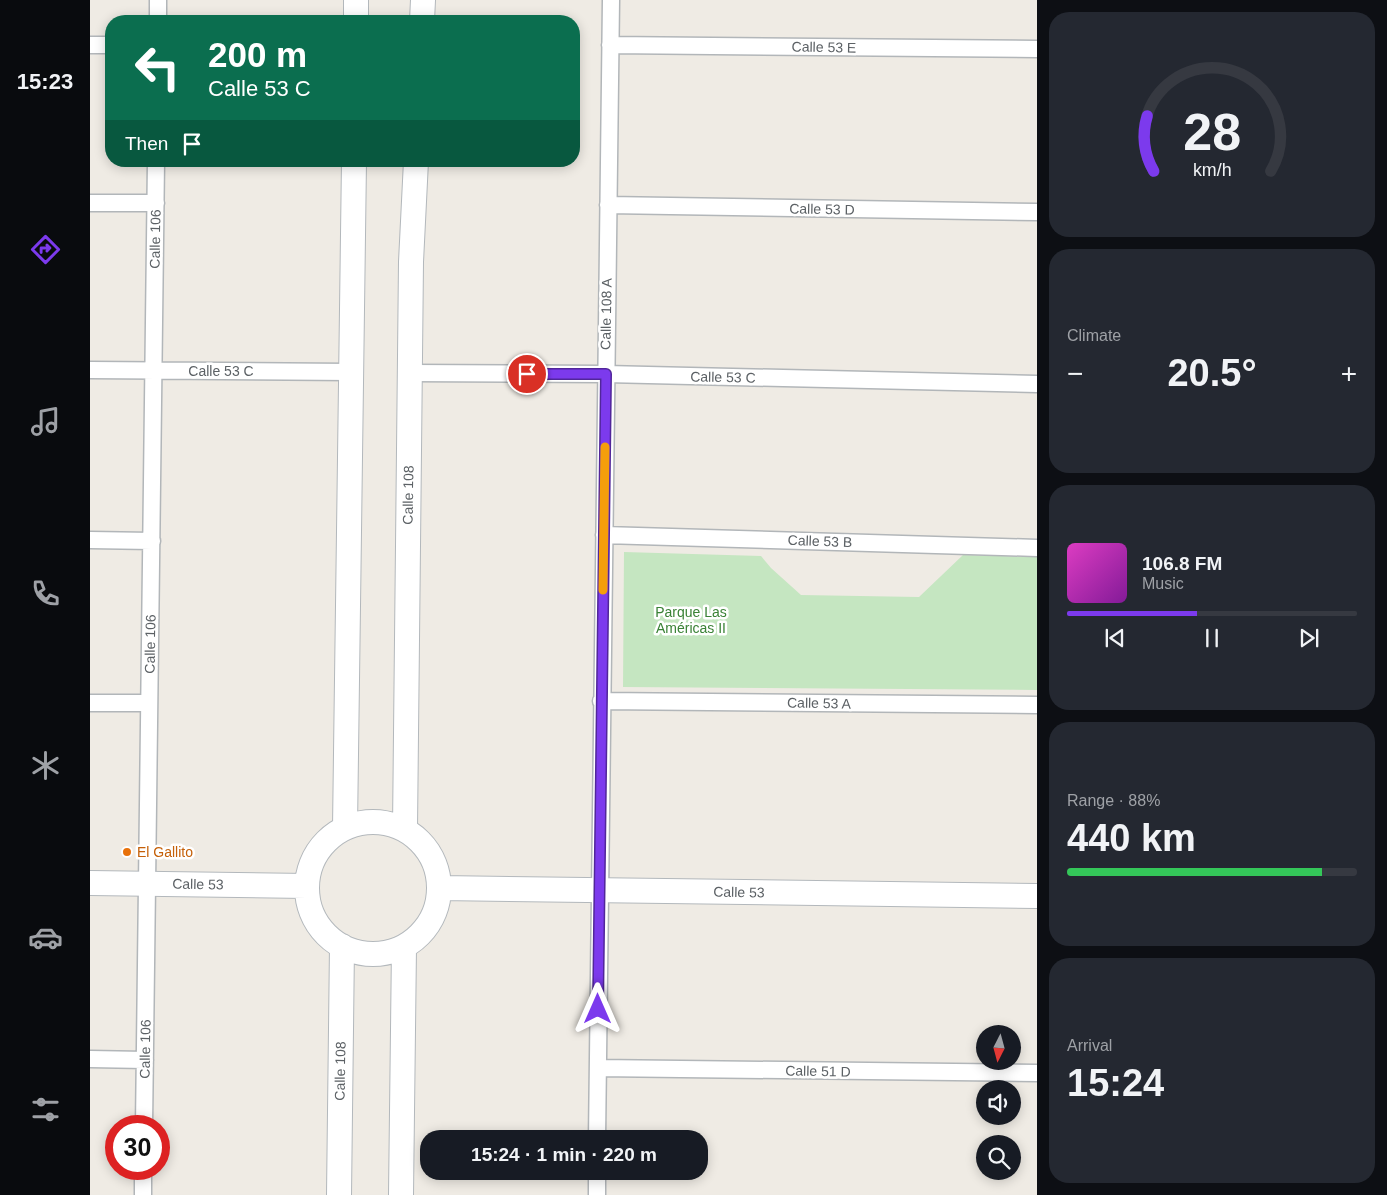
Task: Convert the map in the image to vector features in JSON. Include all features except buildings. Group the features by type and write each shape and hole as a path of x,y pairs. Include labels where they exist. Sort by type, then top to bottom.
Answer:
{"main road":[{"path":"356,0 356,15"},
{"path":"422,15 423,0"},
{"path":"345,828 354,167"},
{"name":"Calle 108","path":"405,830 411,262 416,167"},
{"path":"375,822 405,830 423,844 436,865 440,888 438,906 431,922 419,936 404,947 384,954 362,954 342,946 327,936 315,921 308,904 307,886 312,862 325,842 345,828 360,823 375,822"},
{"name":"Calle 53","path":"90,883 307,886"},
{"name":"Calle 53","path":"440,888 1037,896"},
{"name":"Calle 108","path":"339,1195 342,946"},
{"path":"401,1195 404,947"}],"street":[{"path":"158,0 158,15"},
{"name":"Calle 108 A","path":"597,1130 611,0"},
{"path":"90,45 105,45"},
{"name":"Calle 53 E","path":"610,45 1037,49"},
{"name":"Calle 106","path":"144,1115 156,167"},
{"path":"90,203 156,203"},
{"name":"Calle 53 D","path":"608,205 1037,212"},
{"name":"Calle 53 C","path":"90,370 351,372"},
{"name":"Calle 53 C","path":"410,373 606,374 1037,384"},
{"name":"Calle 53 B","path":"604,534 1037,548"},
{"path":"90,540 152,541"},
{"name":"Calle 53 A","path":"601,701 1037,705"},
{"path":"90,703 150,704"},
{"path":"90,1060 145,1060"},
{"name":"Calle 51 D","path":"598,1068 1037,1073"},
{"path":"143,1195 144,1180"},
{"path":"596,1195 597,1180"}],"green space":[{"name":"Parque Las Américas II","path":"624,552 761,556 771,568 801,595 919,597 963,555 1037,557 1037,690 623,687"}],"slow traffic":[{"path":"603,590 605,447"}],"place":[{"name":"El Gallito","path":"127,852"}],"route":[{"path":"527,374 606,374 598,1009"}]}
